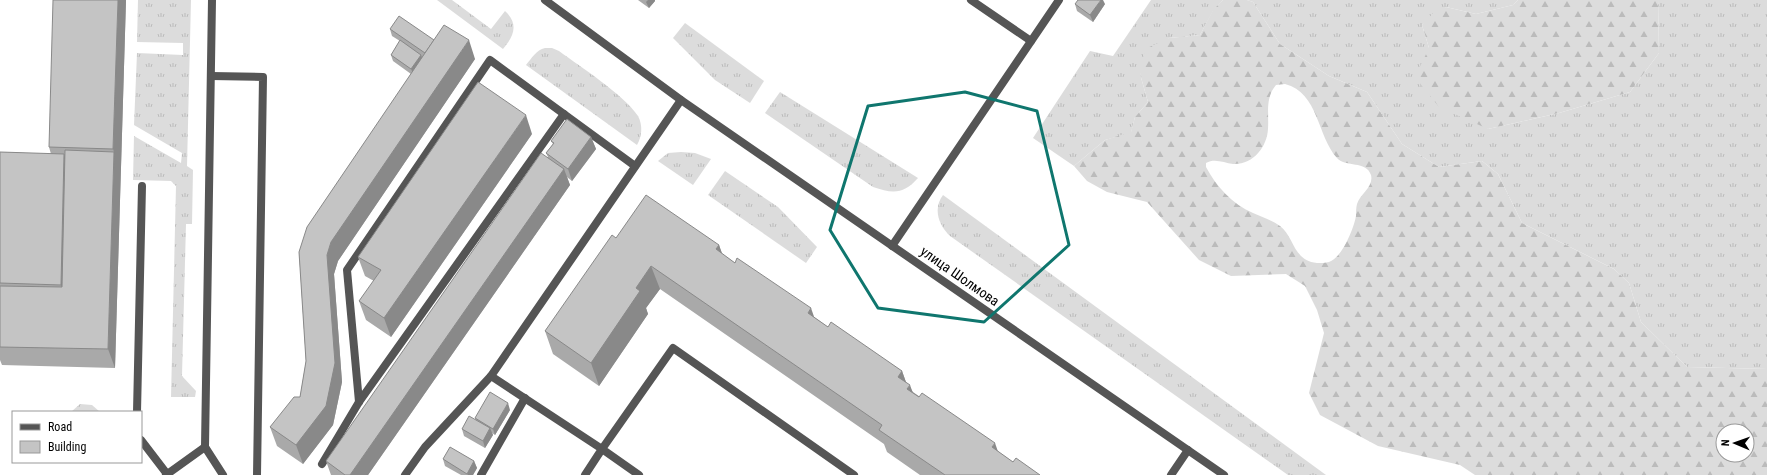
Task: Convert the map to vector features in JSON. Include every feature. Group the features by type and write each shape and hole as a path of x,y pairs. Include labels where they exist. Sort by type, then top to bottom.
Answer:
{"street":[{"path":"212,0 205,447 223,475"},
{"name":"улица Шолмова","path":"546,0 680,100 1224,475"},
{"path":"971,0 1031,41"},
{"path":"892,246 1059,0"},
{"path":"359,402 347,270 490,60 635,166"},
{"path":"211,76 263,77 256,475"},
{"path":"405,475 425,447 491,376 680,100"},
{"path":"322,464 359,402 564,114"},
{"path":"136,411 142,186"},
{"path":"585,475 673,348 854,475"},
{"path":"491,376 639,475"},
{"path":"482,475 525,398"},
{"path":"142,441 166,475 205,447"},
{"path":"1171,475 1188,450"}],"highlighted area":[{"path":"965,92 1037,111 1069,245 984,322 878,308 830,230 868,106"}],"green space":[{"path":"138,0 191,0 187,166 193,170 192,224 186,224 182,376 196,391 195,397 171,397 176,186 171,181 133,180 134,136 181,163 182,153 134,125 137,53 183,55 183,43 137,42"},
{"path":"437,0 452,0 491,29 505,11 513,25 510,39 503,49"},
{"path":"1151,0 1223,0 1213,11 1200,35 1169,38 1140,74 1148,102 1135,117 1131,133 1105,140 1074,166 1033,138 1090,51 1113,56"},
{"path":"1223,0 1247,0 1253,2 1280,44 1329,76 1367,92 1402,144 1439,167 1482,161 1498,174 1522,223 1614,269 1629,283 1641,322 1687,367 1767,369 1767,475 1475,475 1460,465 1378,446 1320,415 1309,393 1324,333 1317,310 1305,286 1286,274 1231,276 1199,260 1147,202 1107,192 1087,181 1074,166 1105,140 1131,132 1135,117 1148,102 1140,74 1145,49 1169,38 1200,35 1213,10","holes":["1285,84 1296,89 1305,96 1311,106 1330,149 1337,158 1345,163 1365,167 1371,175 1369,187 1357,204 1355,221 1347,242 1338,255 1328,262 1317,263 1303,258 1298,253 1285,230 1270,220 1238,205 1225,194 1206,167 1206,163 1213,161 1240,164 1258,154 1267,136 1270,95 1276,85"]},
{"path":"1247,0 1518,0 1513,5 1476,14 1446,7 1422,25 1429,48 1488,129 1559,113 1630,92 1659,53 1658,0 1767,0 1767,369 1687,367 1641,322 1629,283 1614,269 1522,223 1498,174 1482,161 1439,167 1402,144 1367,92 1329,76 1280,44 1253,2"},
{"path":"1518,0 1658,0 1659,53 1630,92 1559,113 1488,129 1439,107 1415,77 1429,48 1422,25 1434,12 1446,7 1476,14 1513,5"},
{"path":"685,23 764,81 750,103 715,80 673,38"},
{"path":"545,48 552,48 559,51 623,99 638,116 641,123 641,135 637,145 526,65 537,52"},
{"path":"780,92 918,178 908,187 898,191 886,191 873,187 765,113"},
{"path":"668,153 695,153 711,159 693,185 658,161"},
{"path":"725,171 778,207 817,247 806,263 708,195"},
{"path":"943,195 1326,475 1288,475 950,236 942,227 938,216 938,205"},
{"path":"80,404 92,405 99,411 72,411"}],"building":[{"path":"53,0 118,0 113,149 49,147"},
{"path":"1078,0 1101,0 1090,15 1075,4"},
{"path":"399,16 434,40 425,53 390,29"},
{"path":"444,25 469,40 331,242 327,255 335,363 326,406 296,445 270,427 294,397 300,397 306,361 299,252 307,227"},
{"path":"400,40 421,55 411,69 391,55"},
{"path":"478,82 526,115 384,318 359,301 381,270 358,257"},
{"path":"567,119 591,137 568,169 546,153 554,143 551,141"},
{"path":"65,150 114,152 108,349 0,347 0,286 62,287"},
{"path":"0,152 64,154 61,285 0,283"},
{"path":"541,153 564,169 350,475 345,475 326,461"},
{"path":"646,195 719,245 716,249 735,263 737,258 811,308 808,313 828,327 831,322 902,371 898,377 910,385 907,389 919,397 922,393 995,443 992,447 1013,462 1016,458 1040,475 945,475 879,430 882,425 651,266 636,288 640,291 591,363 545,331 612,235 616,238"},
{"path":"490,392 508,403 493,429 475,418"},
{"path":"469,416 490,428 483,441 462,429"},
{"path":"450,447 474,461 467,474 443,459"}]}
